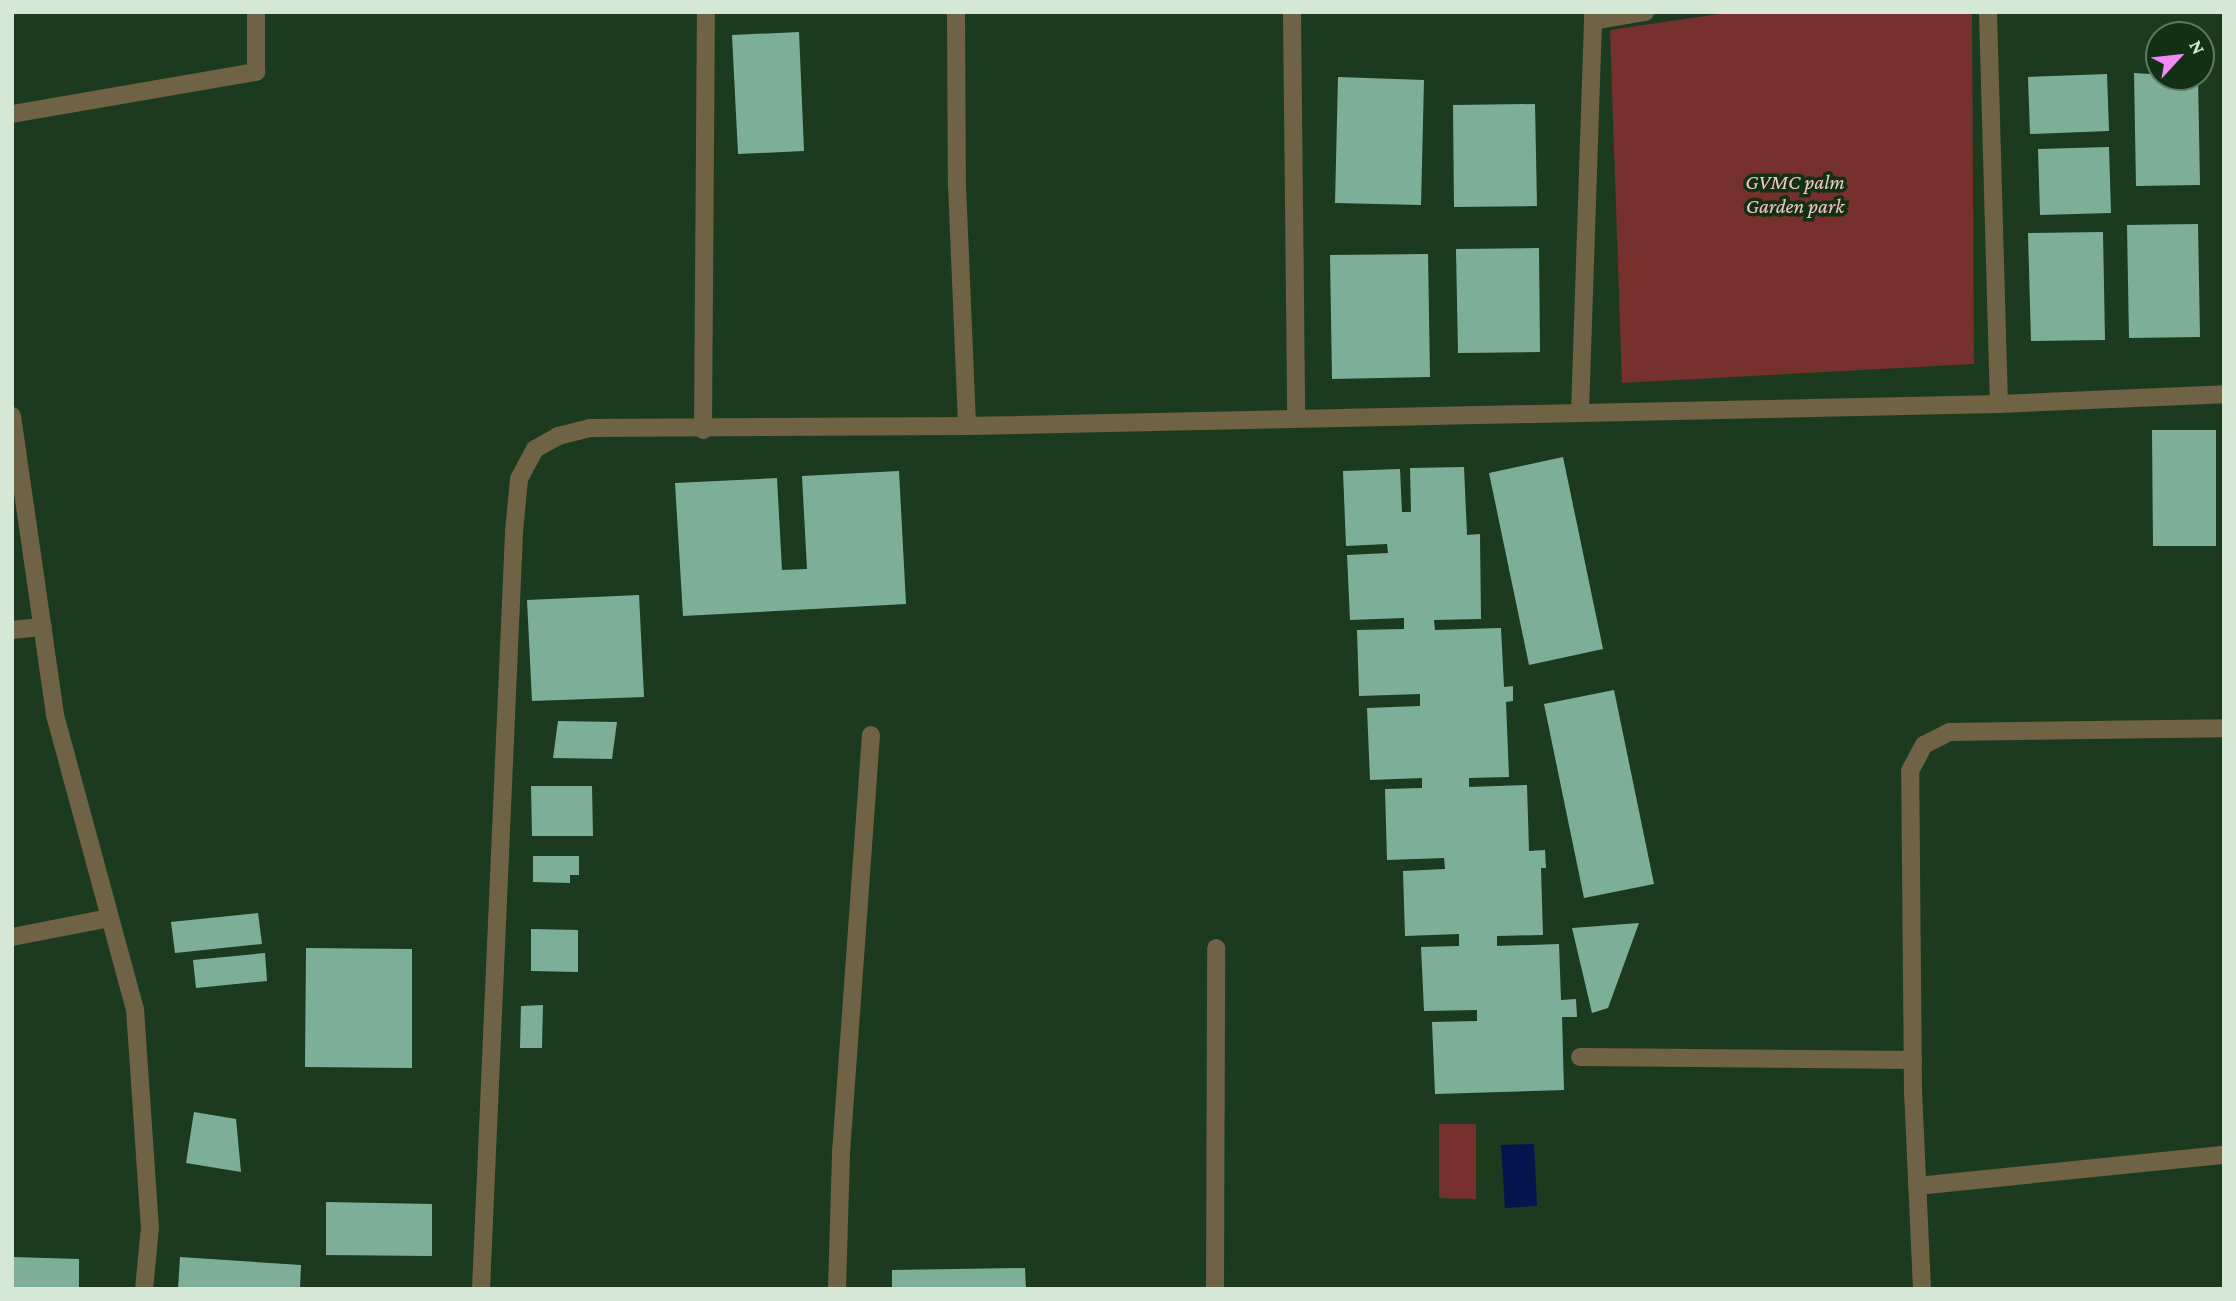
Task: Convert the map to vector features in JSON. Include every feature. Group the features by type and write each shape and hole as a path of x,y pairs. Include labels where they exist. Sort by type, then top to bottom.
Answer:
{"street":[{"path":"12,114 256,72 257,12"},
{"path":"704,430 706,12"},
{"path":"956,12 957,185 967,426"},
{"path":"1293,12 1297,416"},
{"path":"1580,413 1593,16 1645,12"},
{"path":"1988,12 1999,404"},
{"path":"481,1289 519,479 535,449 558,436 589,428 704,430 967,426 1297,416 1999,404 2224,394"},
{"path":"12,416 55,715 135,1009 146,1123 150,1227 144,1289"},
{"path":"12,630 43,626"},
{"path":"1922,1289 1913,1060 1910,771 1924,745 1950,732 2224,728"},
{"path":"837,1289 841,1153 871,734"},
{"path":"12,937 110,918"},
{"path":"1215,1289 1216,948"},
{"path":"1580,1057 1913,1060"},
{"path":"1917,1186 2224,1155"}],"green space":[{"name":"GVMC palm Garden park","path":"1732,12 1972,12 1974,364 1622,383 1610,30"},
{"path":"1439,1124 1476,1124 1476,1199 1439,1198"}],"shaded area":[{"path":"1534,1144 1537,1206 1505,1208 1501,1145"}],"building":[{"path":"799,32 804,151 738,154 732,35"},
{"path":"2134,73 2145,74 2145,91 2198,91 2200,185 2136,186"},
{"path":"2107,74 2109,131 2030,134 2028,77"},
{"path":"1338,77 1424,80 1421,205 1335,203"},
{"path":"1535,104 1537,206 1454,207 1453,105"},
{"path":"2109,147 2111,213 2040,215 2038,149"},
{"path":"2198,224 2200,337 2129,338 2127,225"},
{"path":"2103,232 2105,340 2031,341 2028,233"},
{"path":"1539,248 1540,352 1458,353 1456,249"},
{"path":"1428,254 1430,377 1332,379 1330,255"},
{"path":"2152,430 2216,430 2216,546 2153,546"},
{"path":"1563,457 1603,649 1529,665 1489,473"},
{"path":"1464,467 1467,535 1480,534 1481,619 1434,620 1435,630 1501,628 1504,687 1513,686 1513,701 1506,702 1509,777 1469,778 1469,787 1527,785 1529,851 1545,850 1546,868 1541,868 1543,935 1497,936 1497,946 1559,944 1561,1000 1576,999 1577,1017 1562,1017 1564,1090 1435,1094 1432,1022 1477,1021 1477,1010 1424,1011 1421,947 1459,946 1459,934 1405,936 1403,871 1445,869 1444,858 1387,860 1385,789 1422,788 1422,778 1370,780 1367,708 1420,706 1420,694 1359,696 1357,630 1404,629 1404,618 1350,620 1347,555 1388,553 1387,544 1346,546 1343,471 1400,469 1402,512 1411,512 1410,468"},
{"path":"899,471 906,604 683,616 675,483 777,478 782,570 807,569 802,476"},
{"path":"639,595 644,697 532,701 527,600"},
{"path":"1614,690 1654,884 1584,898 1544,704"},
{"path":"558,721 617,722 612,759 553,758"},
{"path":"531,786 592,786 593,836 532,836"},
{"path":"533,856 579,856 579,875 570,875 570,883 533,882"},
{"path":"258,913 262,944 175,953 171,922"},
{"path":"1639,923 1608,1008 1592,1013 1572,928"},
{"path":"531,929 578,930 578,972 531,971"},
{"path":"306,948 412,949 412,1068 305,1067"},
{"path":"265,953 267,981 196,988 193,960"},
{"path":"543,1005 542,1048 520,1048 521,1006"},
{"path":"194,1112 236,1119 241,1172 186,1163"},
{"path":"326,1202 432,1204 432,1256 326,1255"},
{"path":"12,1257 79,1259 79,1289 12,1289"},
{"path":"180,1257 301,1265 300,1289 178,1289"},
{"path":"1025,1268 1026,1289 892,1289 892,1270"}]}
